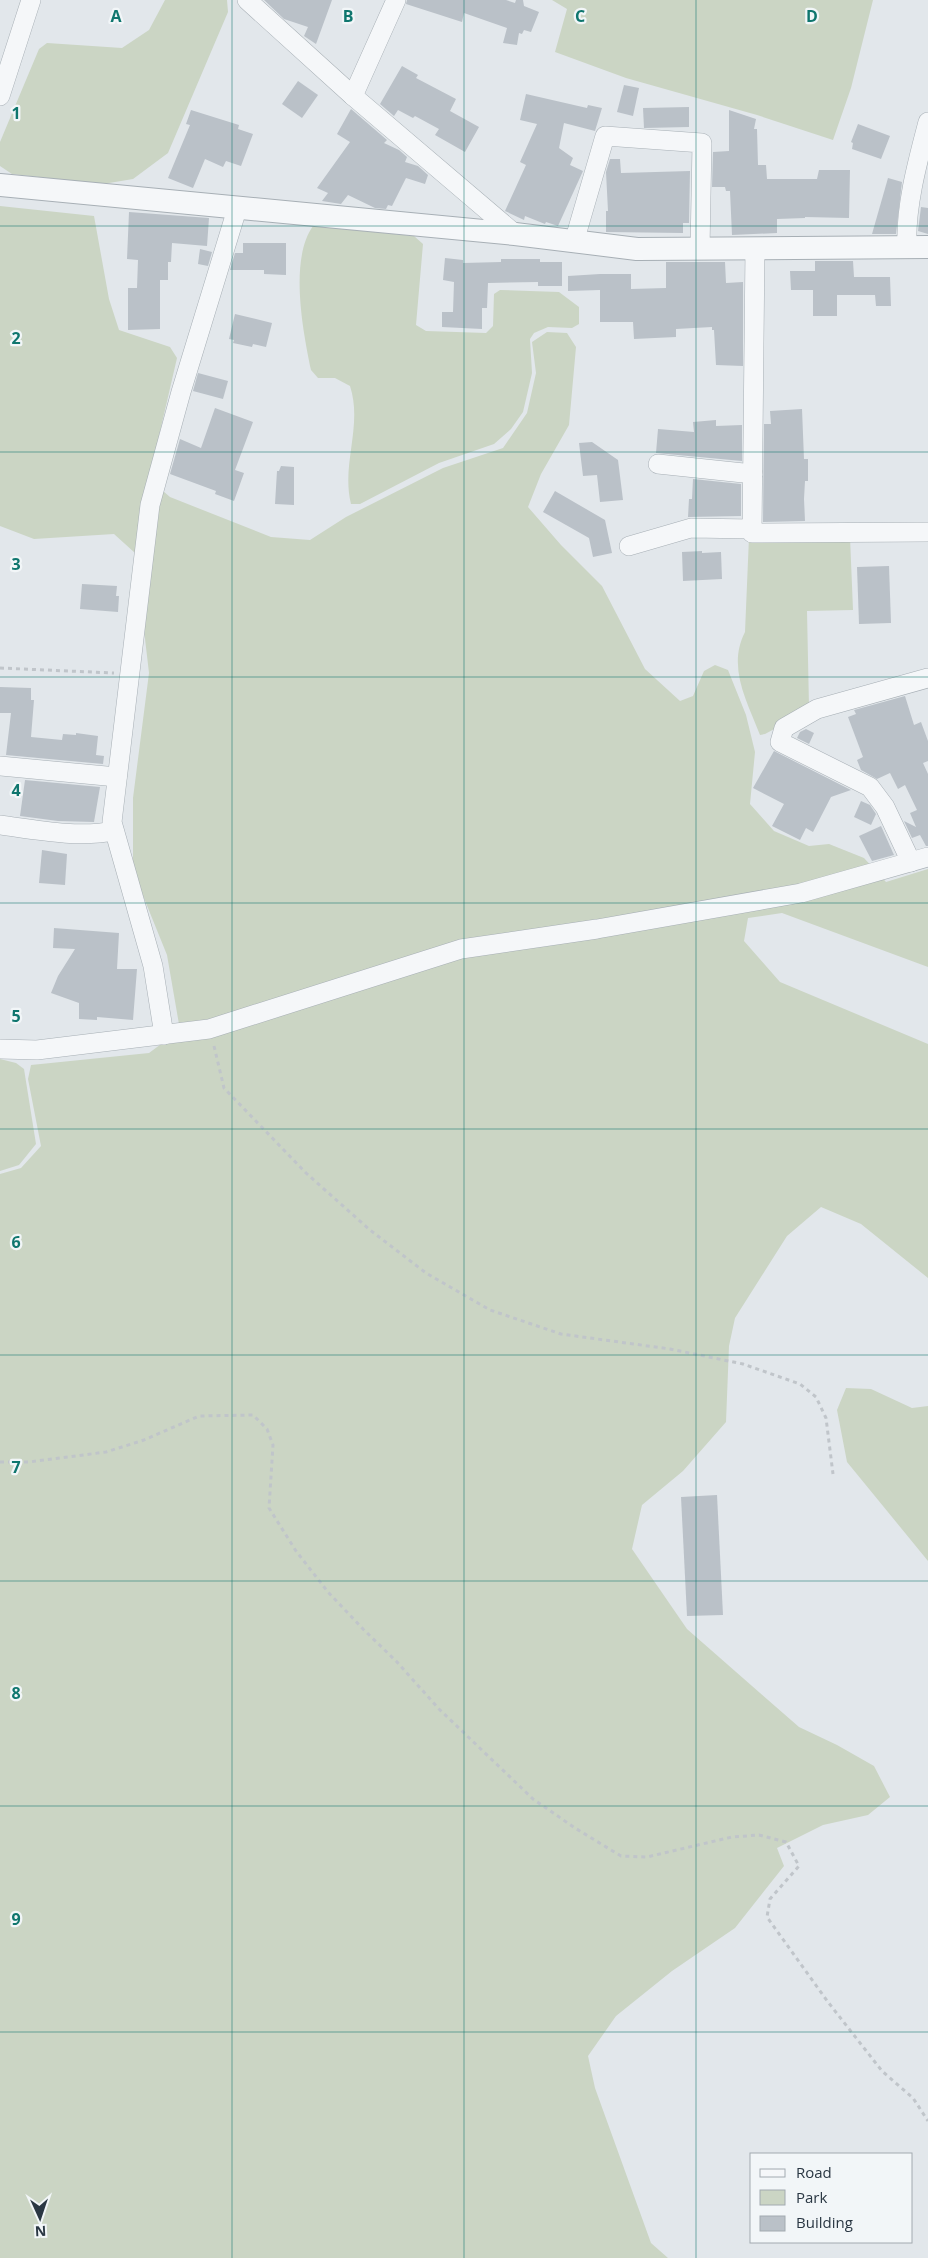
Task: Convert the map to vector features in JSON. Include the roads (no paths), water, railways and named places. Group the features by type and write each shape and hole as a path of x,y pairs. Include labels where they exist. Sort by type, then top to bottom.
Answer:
{"street":[{"path":"0,96 31,0"},
{"path":"247,0 353,96 515,234"},
{"path":"353,96 396,0"},
{"path":"918,247 906,230 921,147 928,122"},
{"path":"574,242 605,136 702,143 700,249"},
{"path":"0,185 515,234 637,249 918,247"},
{"path":"164,1035 153,966 112,822 150,505 180,392 237,209"},
{"path":"755,248 752,533 928,532"},
{"path":"658,464 753,474"},
{"path":"629,546 691,528 752,529"},
{"path":"0,1049 37,1050 210,1029 461,949 597,929 801,893 920,859 870,787 780,742 784,728 817,709 928,678"},
{"path":"0,766 117,778"},
{"path":"0,825 78,833 98,834 114,831"}]}
